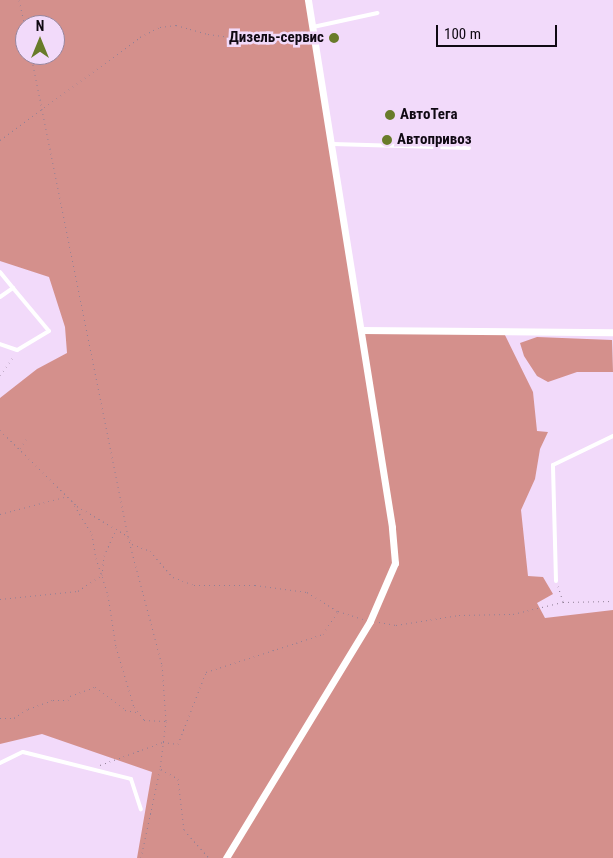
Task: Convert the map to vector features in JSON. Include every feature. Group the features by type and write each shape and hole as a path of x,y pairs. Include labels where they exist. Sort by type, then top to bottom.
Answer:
{"street":[{"path":"226,858 370,621 390,581 395,552 333,144 308,0"},
{"path":"360,330 613,332"}],"lane":[{"path":"313,27 377,12"},
{"path":"333,144 470,148"},
{"path":"0,272 49,331 17,350 0,344"},
{"path":"0,297 13,288"},
{"path":"556,581 553,465 613,436"},
{"path":"0,763 23,752 131,779 141,809"}],"path":[{"path":"19,0 22,15"},
{"path":"0,140 140,37 160,26 176,25 208,34 275,43 313,27"},
{"path":"33,65 128,537 162,665 166,721 160,768 140,858"},
{"path":"0,374 8,368 17,350"},
{"path":"0,430 69,496 89,526 102,575 116,647 136,712 144,720 166,721"},
{"path":"20,449 26,438"},
{"path":"0,514 69,496"},
{"path":"72,500 115,531 128,537 132,544 150,551 174,577 194,585 255,585 307,592 338,611 370,621 396,625 459,615 513,614 563,602 613,601"},
{"path":"102,575 104,556 115,531"},
{"path":"0,599 78,591 102,575"},
{"path":"556,581 563,602"},
{"path":"88,769 163,742 178,744 206,672 323,634 338,611"},
{"path":"0,718 14,718 28,709 53,700 68,700 70,696 95,687 125,710 136,712"},
{"path":"160,768 178,779 184,830 209,858"}],"shaded area":[{"path":"0,0 308,0 361,330 503,331 533,392 537,431 548,432 540,449 535,479 521,510 528,576 543,577 553,594 537,603 545,618 613,610 613,858 137,858 152,772 42,734 0,744 0,398 37,369 67,353 65,327 49,277 0,261"},
{"path":"537,337 612,340 613,372 577,372 548,382 537,376 524,356 520,343"}],"place":[{"name":"Дизель-сервис","path":"334,38"},
{"name":"АвтоТега","path":"390,115"},
{"name":"Автопривоз","path":"387,140"}]}
